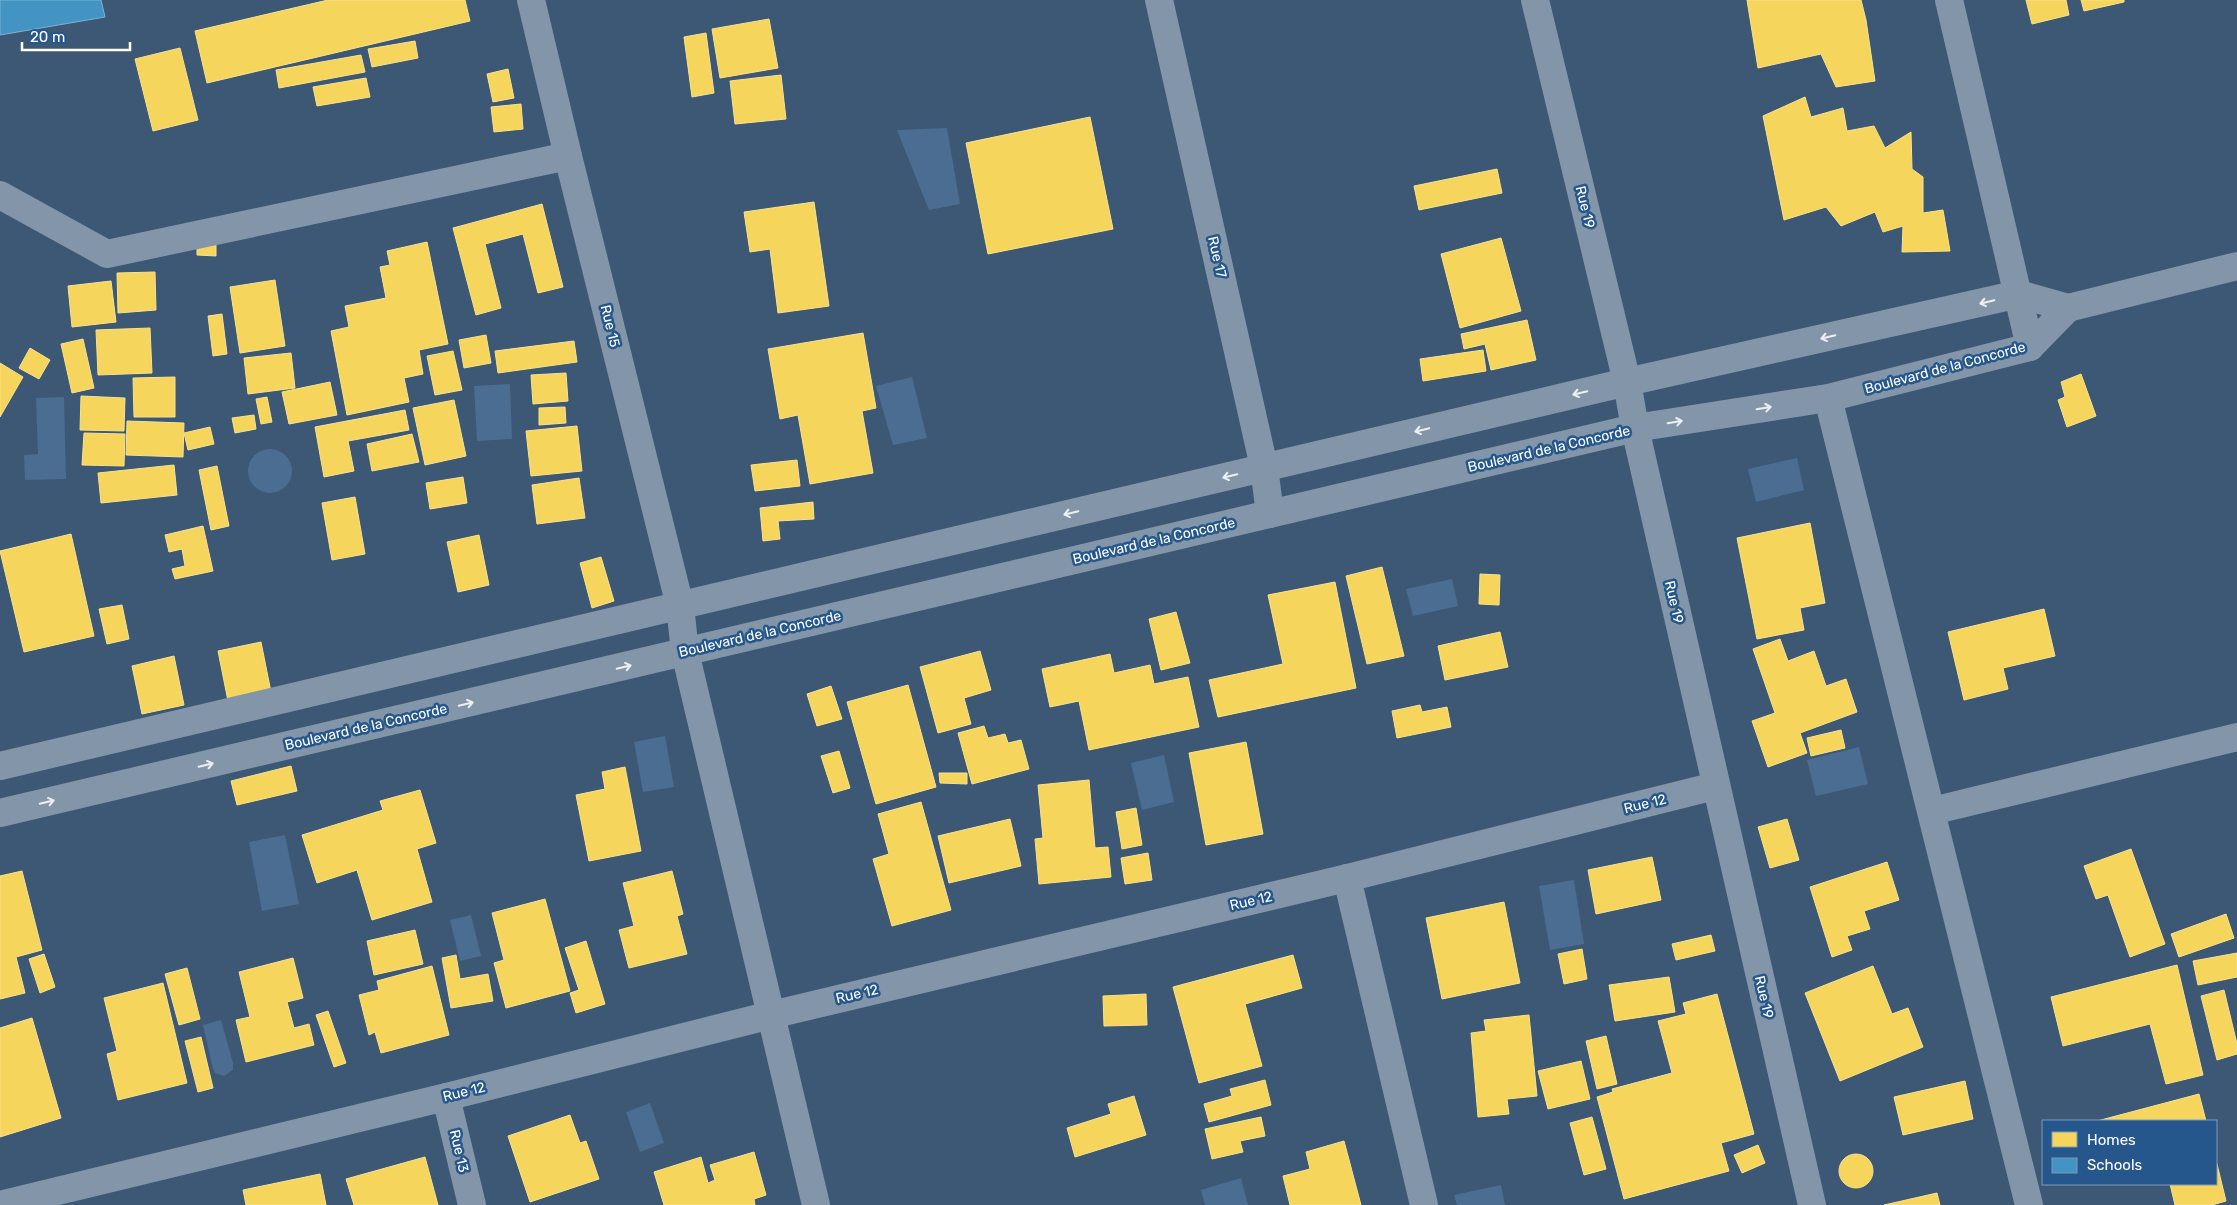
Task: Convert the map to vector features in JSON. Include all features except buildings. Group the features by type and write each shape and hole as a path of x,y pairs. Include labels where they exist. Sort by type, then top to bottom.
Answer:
{"street":[{"name":"Rue 15","path":"531,0 680,606 685,652 816,1205"},
{"name":"Rue 17","path":"1159,0 1264,467 1270,514"},
{"name":"Rue 19","path":"1535,0 1627,382 1635,428 1715,786 1812,1205"},
{"path":"1949,0 2020,294 2030,347"},
{"path":"0,195 107,254 568,156"},
{"path":"0,766 1627,382 2020,294 2068,308 2237,266"},
{"name":"Boulevard de la Concorde","path":"0,813 1635,428 1828,398 2030,347 2068,308"},
{"path":"1828,398 2029,1205"},
{"path":"1932,811 2237,738"},
{"name":"Rue 12","path":"0,1205 446,1097 771,1014 1347,878 1715,786"},
{"path":"1347,878 1424,1205"},
{"name":"Rue 13","path":"446,1097 472,1205"}],"water":[{"path":"947,128 960,204 929,210 897,130"},
{"path":"912,377 927,438 893,445 876,386"},
{"path":"510,384 512,439 477,441 474,386"},
{"path":"64,397 66,479 25,480 24,455 38,454 36,398"},
{"path":"270,449 282,453 288,459 292,471 288,483 282,489 270,493 258,489 252,483 248,471 252,459 258,453"},
{"path":"1797,458 1804,490 1756,502 1748,469"},
{"path":"1452,579 1458,606 1413,616 1406,589"},
{"path":"665,736 674,787 643,792 634,742"},
{"path":"1859,747 1868,784 1816,796 1807,760"},
{"path":"1164,755 1174,802 1142,810 1131,763"},
{"path":"285,835 299,904 262,911 249,842"},
{"path":"1574,880 1584,944 1550,950 1539,886"},
{"path":"471,915 481,956 460,961 450,920"},
{"path":"221,1020 233,1063 233,1070 224,1076 215,1073 213,1069 203,1025"},
{"path":"650,1103 664,1143 640,1152 626,1112"},
{"path":"1241,1178 1248,1205 1205,1205 1201,1190"},
{"path":"1501,1185 1505,1205 1457,1205 1454,1195"}]}
